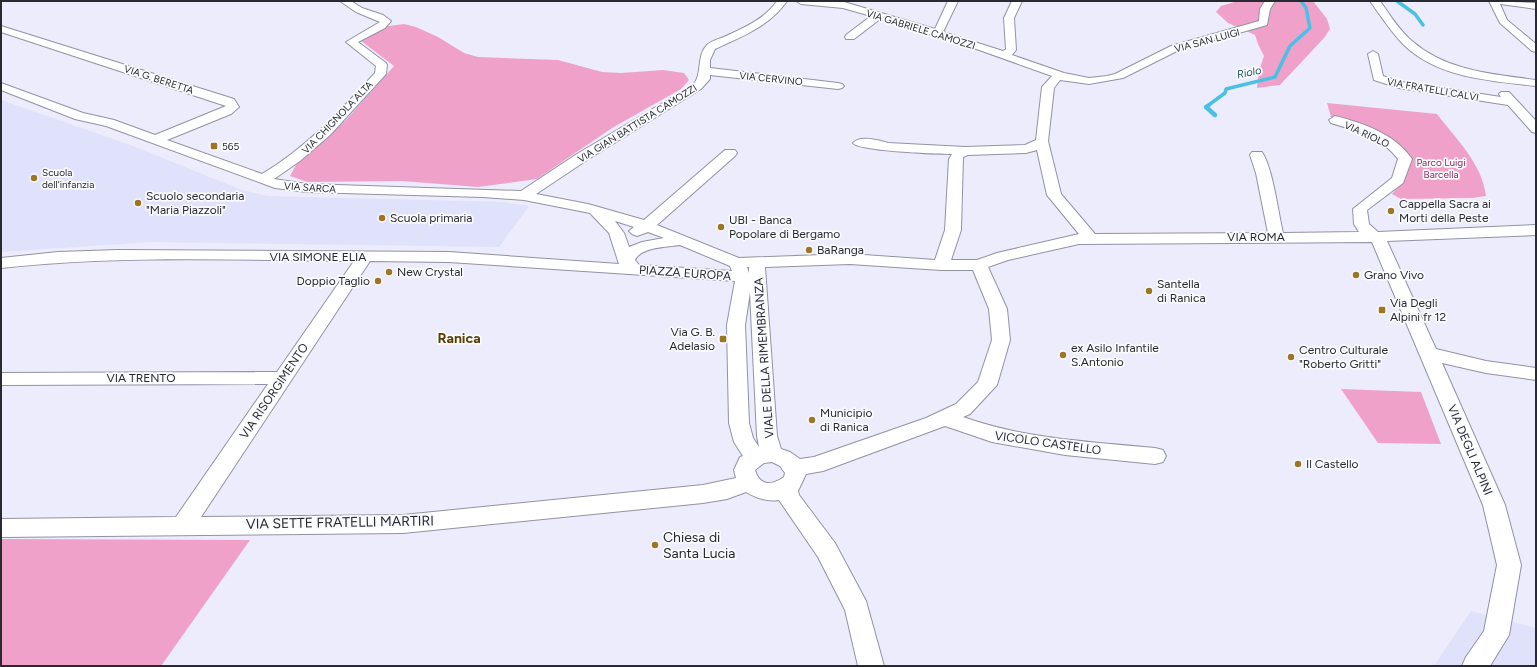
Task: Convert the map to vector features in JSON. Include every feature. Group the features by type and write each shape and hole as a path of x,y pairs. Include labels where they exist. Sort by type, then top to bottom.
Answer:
{"street":[{"name":"VIA CHIGNOLA ALTA","path":"262,180 285,167 309,148 380,74 382,65 351,42 382,26 386,21 380,17 359,10 345,1"},
{"name":"VIA GIAN BATTISTA CAMOZZI","path":"524,196 582,158 697,88 704,79 705,60 711,47 751,28 776,10 782,1"},
{"name":"VIA GABRIELE CAMOZZI","path":"801,1 844,5 938,33 1038,68"},
{"path":"938,33 953,1"},
{"path":"1004,56 1011,50 1009,18 1017,1"},
{"name":"VIA SAN LUIGI","path":"1038,68 1062,76 1098,81 1119,76 1175,48 1264,23 1266,9 1270,1"},
{"path":"1374,1 1408,43 1426,58 1459,71 1482,76 1536,83"},
{"path":"1494,1 1503,21 1536,49"},
{"path":"1497,1 1536,6"},
{"name":"VIA GIAN BATTISTA CAMOZZI","path":"751,28 750,23 768,9 767,3"},
{"path":"850,37 878,15"},
{"name":"VIA G. BERETTA","path":"1,29 230,102 233,107 155,140"},
{"name":"VIA FRATELLI CALVI","path":"1373,54 1378,78 1383,80 1399,85 1512,102"},
{"name":"VIA CERVINO","path":"704,71 838,86"},
{"path":"1062,76 1056,78 1048,87 1042,141 1054,195 1091,239"},
{"path":"1482,76 1495,83 1536,129"},
{"name":"VIA SARCA","path":"1,86 79,116 110,123 262,180 286,186 524,196 588,208"},
{"name":"VIA RIOLO","path":"1335,120 1382,139 1402,152 1405,159 1404,166 1398,180 1360,209 1359,218 1362,228 1378,238"},
{"path":"859,143 887,147 965,152 1026,149 1036,146 1042,141"},
{"path":"1026,149 1046,158"},
{"path":"941,264 953,230 956,159 958,155 965,152"},
{"path":"620,240 647,226 730,153"},
{"path":"1257,155 1263,173 1276,237"},
{"name":"PIAZZA EUROPA","path":"588,208 647,226 681,240 740,270"},
{"name":"PIAZZA EUROPA","path":"588,208 612,225 620,240 630,266"},
{"name":"VIA ROMA","path":"980,265 1003,256 1079,239 1358,236 1378,238 1410,234 1536,230"},
{"name":"VIA DEGLI ALPINI","path":"1378,238 1494,505 1509,565 1496,635 1475,666"},
{"name":"PIAZZA EUROPA","path":"630,266 632,252 642,247 681,240"},
{"name":"VIA SIMONE ELIA","path":"1,262 58,257 118,255 449,257 630,266"},
{"name":"VIA RISORGIMENTO","path":"183,525 365,257"},
{"path":"765,455 749,462 745,468 745,476 748,483 755,489 765,492 776,492 790,478 815,465 944,418 963,409 987,385 1001,340 998,309 980,265 850,259 757,262 740,270 736,326 738,423 742,438 748,450 765,455 782,456 790,461 790,478 789,498 827,550 857,609 871,666"},
{"name":"VIALE DELLA RIMEMBRANZA","path":"757,262 767,436 765,455"},
{"name":"PIAZZA EUROPA","path":"630,266 740,270"},
{"path":"1429,354 1486,367 1536,374"},
{"name":"VIA TRENTO","path":"1,379 282,378"},
{"name":"VICOLO CASTELLO","path":"944,418 992,435 1065,447 1155,456"},
{"name":"VIA SETTE FRATELLI MARTIRI","path":"1,528 404,524 703,494 727,490 748,483"}],"shaded area":[{"path":"1,100 133,146 242,190 268,196 503,202 529,206 499,247 151,242 1,252"},
{"path":"1471,611 1536,628 1536,666 1434,666"}],"green space":[{"path":"1238,1 1313,1 1327,19 1330,29 1324,38 1280,85 1257,88 1259,71 1264,56 1255,35 1228,23 1216,12 1221,6"},
{"path":"404,24 416,27 438,37 464,53 478,57 558,60 602,72 621,73 663,70 684,73 689,80 681,89 612,128 537,179 478,187 402,181 307,182 290,176 297,163 346,120 394,66 360,40 381,27"},
{"name":"Parco Luigi Barcella","path":"1327,103 1437,114 1474,162 1484,184 1486,196 1472,198 1401,199 1392,194 1403,181 1408,172 1410,161 1409,155 1393,143 1331,117"},
{"path":"1341,389 1421,392 1441,444 1378,443"},
{"path":"1,539 250,540 161,666 1,666"}],"waterway":[{"name":"Riolo","path":"1206,107 1225,93 1226,89 1275,77 1290,46 1310,28 1306,8 1301,1"},
{"path":"1397,1 1415,14 1423,25"},
{"name":"Riolo","path":"1206,107 1215,115"}],"place":[{"name":"565","path":"214,146"},
{"name":"Scuola dell'infanzia","path":"34,178"},
{"name":"Scuolo secondaria \"Maria Piazzoli\"","path":"138,203"},
{"name":"Cappella Sacra ai Morti della Peste","path":"1391,211"},
{"name":"Scuola primaria","path":"382,218"},
{"name":"UBI - Banca Popolare di Bergamo","path":"721,227"},
{"name":"BaRanga","path":"809,250"},
{"name":"New Crystal","path":"389,272"},
{"name":"Grano Vivo","path":"1356,275"},
{"name":"Doppio Taglio","path":"378,281"},
{"name":"Santella di Ranica","path":"1149,291"},
{"name":"Via Degli Alpini fr 12","path":"1382,310"},
{"name":"Via G. B. Adelasio","path":"723,339"},
{"name":"ex Asilo Infantile S.Antonio","path":"1063,355"},
{"name":"Centro Culturale \"Roberto Gritti\"","path":"1291,357"},
{"name":"Municipio di Ranica","path":"812,420"},
{"name":"Il Castello","path":"1298,464"},
{"name":"Chiesa di Santa Lucia","path":"655,545"}],"district":[{"name":"Ranica","path":"459,338"}]}
